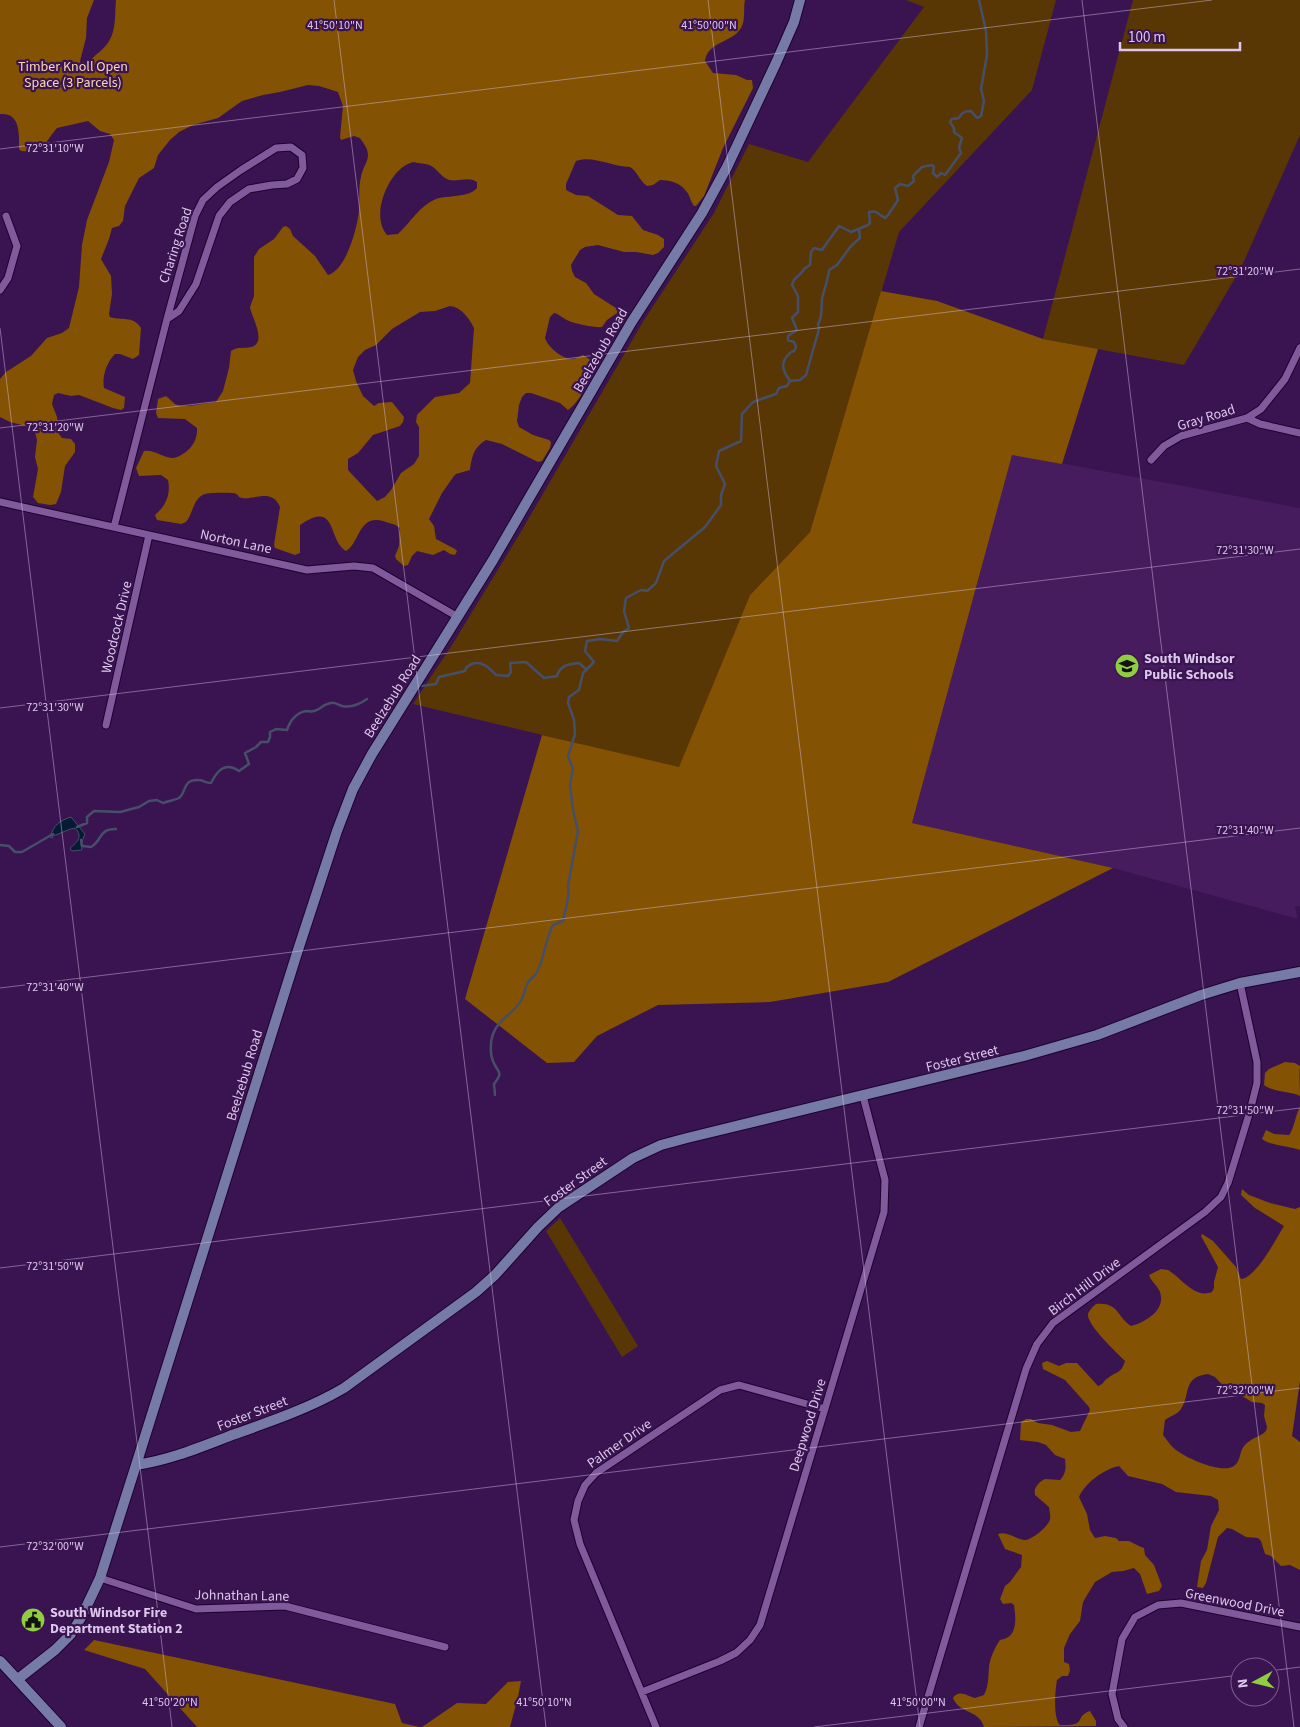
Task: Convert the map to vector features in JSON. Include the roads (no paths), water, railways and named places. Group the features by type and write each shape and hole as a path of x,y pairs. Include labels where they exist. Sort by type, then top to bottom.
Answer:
{"street":[{"name":"Beelzebub Road","path":"136,1465 337,831 353,789 372,754 458,617 631,323 702,213 727,167 772,72 794,22 800,0"},
{"name":"Charing Road","path":"114,527 166,319 195,216 203,200 216,187 276,148 291,147 302,155 303,168 297,179 287,184 249,189 230,202 219,216 196,284 179,311 166,319"},
{"path":"0,290 8,278 17,246 6,216"},
{"name":"Gray Road","path":"1151,460 1164,446 1181,436 1247,418 1261,409 1285,379 1300,348"},
{"path":"1247,418 1260,424 1300,433"},
{"name":"Norton Lane","path":"0,502 307,570 354,566 373,568 458,617"},
{"name":"Woodcock Drive","path":"106,725 149,535"},
{"name":"Foster Street","path":"136,1465 155,1462 258,1426 322,1400 344,1388 476,1292 559,1207 633,1158 661,1145 978,1068 1097,1035 1193,998 1240,983 1300,972"},
{"name":"Birch Hill Drive","path":"919,1727 1026,1369 1037,1344 1053,1323 1204,1212 1221,1197 1228,1183 1257,1083 1257,1062 1240,983"},
{"name":"Deepwood Drive","path":"642,1692 736,1653 750,1640 760,1625 884,1212 884,1180 863,1096"},
{"name":"Palmer Drive","path":"656,1727 580,1544 574,1520 578,1501 585,1484 596,1473 720,1390 739,1385 825,1409"},
{"path":"18,1679 55,1650 71,1634 82,1616 100,1578 136,1465"},
{"name":"Johnathan Lane","path":"100,1578 196,1609 285,1606 445,1647"},
{"name":"Greenwood Drive","path":"1124,1727 1118,1719 1112,1694 1122,1639 1136,1617 1158,1605 1181,1603 1300,1627"},
{"path":"0,1661 61,1727"}],"water":[{"path":"71,817 85,834 81,844 82,850 72,851 70,848 79,836 75,828 52,836 53,838 50,837 53,829 58,824"}],"waterway":[{"path":"790,381 783,364 784,360 796,347 794,342 788,340 788,336 797,330 792,318 798,312 798,296 792,285 794,280 810,265 811,252 814,248 822,250 839,226 851,232 868,225 870,223 869,212 876,212 885,218 898,200 895,188 900,184 908,186 914,181 913,176 922,167 932,165 934,167 933,173 937,177 941,173 945,175 961,153 959,147 962,138 954,132 950,122 952,119 959,118 966,111 971,111 977,118 981,116 984,101 981,89 987,55 986,31 979,0"},
{"path":"790,381 800,380 806,375 819,329 822,299 829,270 837,265 851,246 860,238 859,230"},
{"path":"495,1095 494,1084 499,1077 499,1072 491,1055 493,1034 499,1024 522,999 528,983 539,967 553,925 563,921 567,904 568,886 578,831 570,785 573,769 568,756 575,734 574,720 568,703 569,697 579,690 583,673 594,662 585,651 587,641 600,639 617,641 623,632 629,628 624,611 626,598 641,590 647,591 656,583 664,561 705,527 721,505 721,495 725,484 716,466 719,451 741,441 742,414 753,402 776,394 779,388 787,386 790,381"},
{"path":"422,686 436,684 439,677 465,671 466,668 474,663 486,666 496,675 508,676 511,672 510,663 526,662 544,678 557,676 560,669 572,664 579,663 587,670"},
{"path":"77,827 87,823 87,817 94,811 120,812 139,807 149,801 157,800 163,803 179,798 187,784 194,780 211,783 219,771 226,767 239,771 249,764 245,753 261,742 268,742 270,732 276,729 287,730 299,714 316,710 331,703 340,706 352,706 367,699"},
{"path":"81,840 82,846 91,847 103,833 110,829 116,829"},
{"path":"0,845 9,846 15,852 22,852 53,834"}],"place":[{"name":"South Windsor Public Schools","path":"1127,666"},
{"name":"South Windsor Fire Department Station 2","path":"33,1620"}],"park label":[{"name":"Timber Knoll Open Space (3 Parcels)","path":"73,74"}]}
